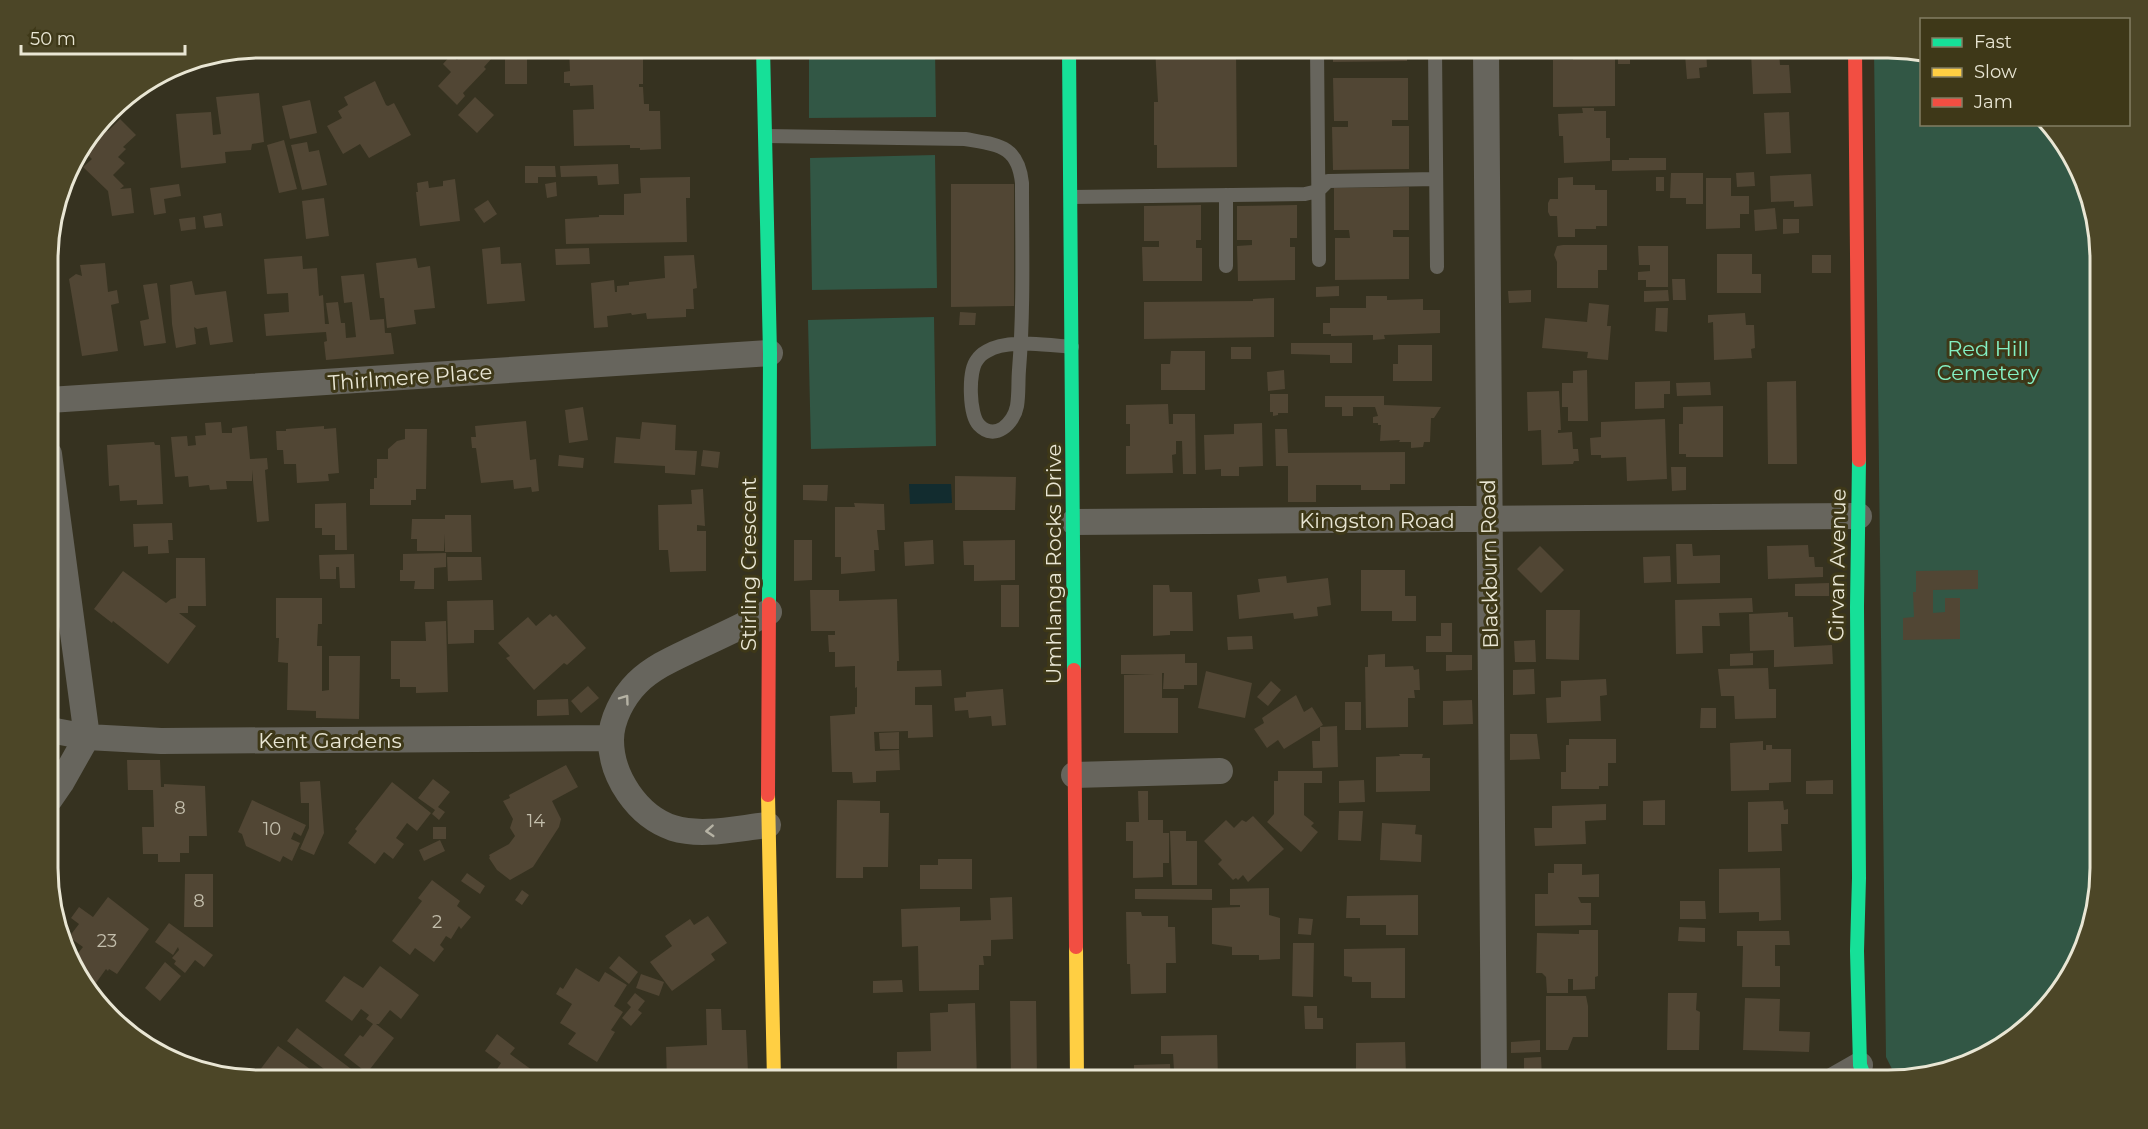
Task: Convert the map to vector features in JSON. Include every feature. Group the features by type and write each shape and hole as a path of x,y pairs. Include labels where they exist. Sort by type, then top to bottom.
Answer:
{"street":[{"name":"Umhlanga Rocks Drive","path":"1069,58 1077,1070"},
{"name":"Blackburn Road","path":"1486,58 1494,1070"},
{"name":"Girvan Avenue","path":"1855,58 1859,516 1857,951 1863,1070"},
{"name":"Stirling Crescent","path":"763,59 770,354 768,825 774,1070"},
{"name":"Thirlmere Place","path":"59,399 770,354"},
{"name":"Kingston Road","path":"1074,522 1859,516"},
{"path":"58,787 87,737 59,525"},
{"path":"768,825 702,832 673,828 643,809 626,791 615,765 611,738 619,706 637,683 661,664 769,612"},
{"name":"Kent Gardens","path":"58,732 87,737 161,741 611,738"},
{"path":"1074,774 1220,771"}],"lane":[{"path":"1317,58 1319,260"},
{"path":"1435,58 1437,267"},
{"path":"766,136 965,139 993,144 1008,150 1016,158 1021,169 1022,183 1022,343 1018,405 1014,420 999,430 985,430 978,425 973,416 972,369 977,359 985,352 1022,343 1072,347"},
{"path":"1071,197 1305,194 1318,191 1328,181 1436,179"},
{"path":"1226,195 1226,266"}],"green space":[{"name":"Red Hill Cemetery","path":"1874,58 1920,61 1920,126 2038,126 2062,160 2074,183 2083,209 2090,261 2090,868 2086,908 2069,958 2055,981 2021,1020 2000,1036 1977,1050 1927,1067 1892,1070 1886,1057"},
{"path":"809,59 935,59 936,117 809,118"},
{"path":"935,155 937,288 812,290 810,158"},
{"path":"934,317 936,446 811,449 808,320"}],"water":[{"path":"909,484 951,484 952,503 910,504"}],"building":[{"path":"1156,58 1236,58 1237,167 1157,168 1157,145 1154,145 1154,102 1158,102"},
{"path":"1333,58 1407,58 1407,61 1333,62"},
{"path":"1573,58 1615,58 1615,106 1553,107 1553,60 1573,60"},
{"path":"1618,58 1630,58 1630,64 1618,64"},
{"path":"1685,58 1707,58 1707,67 1699,68 1700,78 1687,79"},
{"path":"1751,58 1779,58 1780,65 1789,65 1791,93 1753,94"},
{"path":"448,59 491,59 484,67 486,69 463,93 465,96 457,105 438,86 451,72 443,64"},
{"path":"505,59 527,59 527,84 505,84"},
{"path":"569,59 643,59 643,84 639,84 639,87 643,87 644,104 649,104 649,111 660,111 661,149 640,150 640,148 630,148 630,145 574,146 573,110 594,109 593,85 570,86 570,83 564,83 564,72 570,71"},
{"path":"1333,78 1408,78 1408,120 1392,120 1392,126 1409,126 1409,169 1333,170 1332,127 1348,127 1348,121 1334,121"},
{"path":"375,81 386,105 394,103 411,135 369,158 360,144 343,154 327,126 342,118 338,111 348,105 344,97"},
{"path":"259,93 264,142 252,144 251,150 225,152 226,163 181,168 176,114 211,112 213,135 221,134 216,97"},
{"path":"475,97 494,115 477,133 458,115"},
{"path":"310,100 317,133 290,139 282,106"},
{"path":"1582,108 1606,111 1606,138 1610,138 1610,161 1564,163 1563,136 1559,136 1558,114 1583,113"},
{"path":"1789,112 1791,153 1766,154 1764,113"},
{"path":"120,119 136,135 123,147 126,149 118,157 125,163 113,175 124,186 120,189 131,188 134,213 112,216 108,191 83,167 92,159 88,155 100,138"},
{"path":"284,140 297,189 279,193 267,145"},
{"path":"307,142 309,152 319,150 327,185 302,190 291,145"},
{"path":"1629,158 1666,158 1666,170 1612,171 1612,160 1629,160"},
{"path":"618,164 619,184 598,185 597,176 561,177 560,166"},
{"path":"525,166 555,166 556,177 538,177 538,183 525,183"},
{"path":"1754,172 1755,186 1737,187 1736,173"},
{"path":"1671,173 1703,173 1703,204 1686,204 1686,198 1670,198"},
{"path":"1811,174 1813,206 1794,207 1794,201 1771,202 1770,176"},
{"path":"690,177 690,198 686,198 687,242 566,244 565,219 624,215 624,194 641,193 640,178"},
{"path":"1573,177 1573,185 1595,185 1595,190 1607,190 1607,226 1596,226 1596,229 1575,229 1575,237 1558,237 1557,216 1550,216 1548,203 1550,199 1558,199 1558,178"},
{"path":"1656,177 1664,177 1664,191 1656,191"},
{"path":"1706,178 1731,178 1731,196 1749,196 1749,214 1740,214 1740,228 1706,229"},
{"path":"455,179 460,221 420,226 417,183 428,181 429,188 443,186 443,181"},
{"path":"556,182 557,196 547,198 545,184"},
{"path":"179,184 181,196 164,199 166,213 154,215 150,188"},
{"path":"951,184 1014,184 1014,306 951,307"},
{"path":"1409,187 1409,230 1393,230 1393,237 1409,237 1409,279 1335,280 1335,238 1350,238 1349,230 1334,230 1334,188"},
{"path":"324,198 329,236 306,239 302,201"},
{"path":"488,200 497,214 484,223 474,209"},
{"path":"1201,205 1201,240 1196,240 1196,248 1202,248 1202,281 1143,281 1142,247 1159,247 1159,241 1144,241 1144,206"},
{"path":"1297,205 1297,238 1290,238 1290,247 1295,247 1295,280 1238,281 1237,246 1252,245 1252,240 1237,240 1237,206"},
{"path":"1775,208 1777,229 1755,231 1754,210"},
{"path":"221,213 223,226 205,228 203,216"},
{"path":"195,217 196,229 181,231 179,219"},
{"path":"1783,219 1799,219 1799,233 1783,234"},
{"path":"1607,245 1607,270 1598,270 1598,288 1557,288 1557,262 1554,255 1557,246"},
{"path":"1638,246 1668,246 1668,287 1646,287 1646,280 1638,280 1638,272 1650,271 1650,265 1639,265"},
{"path":"500,247 501,264 521,263 525,301 487,304 482,249"},
{"path":"589,248 590,264 556,265 555,249"},
{"path":"1717,254 1752,254 1752,274 1761,274 1761,293 1717,293"},
{"path":"694,255 697,288 693,289 694,309 686,309 686,317 647,319 646,313 632,315 631,313 607,316 608,327 594,328 591,283 614,280 615,292 617,292 617,286 629,285 629,282 665,278 664,256"},
{"path":"1812,255 1831,255 1831,273 1812,273"},
{"path":"302,256 303,269 317,268 319,296 323,295 325,324 329,324 326,303 338,302 341,323 345,323 346,338 356,337 352,302 344,303 341,276 364,274 370,320 384,319 385,333 391,333 394,354 326,360 324,342 327,341 326,332 266,336 264,314 289,312 288,293 267,294 264,259"},
{"path":"416,258 418,268 430,266 435,308 414,310 416,324 387,328 384,298 380,298 376,263"},
{"path":"105,263 108,292 117,290 119,303 111,305 118,351 82,356 69,279 76,274 82,276 80,265"},
{"path":"1672,279 1685,279 1686,300 1673,300"},
{"path":"192,281 195,295 226,291 233,342 210,345 207,327 197,329 194,327 196,344 176,348 170,285"},
{"path":"157,283 166,343 144,346 140,321 149,319 143,285"},
{"path":"1339,286 1339,296 1316,297 1316,287"},
{"path":"1531,290 1531,302 1509,303 1508,291"},
{"path":"1668,290 1669,301 1644,302 1644,291"},
{"path":"1366,296 1387,296 1387,300 1423,299 1423,310 1440,310 1440,333 1384,335 1385,339 1373,340 1373,335 1331,336 1331,334 1323,334 1323,323 1330,323 1330,308 1366,308"},
{"path":"1274,298 1274,337 1144,339 1144,302 1253,301 1253,299"},
{"path":"1589,303 1609,305 1607,326 1611,326 1608,360 1587,358 1588,352 1542,348 1545,318 1587,322"},
{"path":"1656,308 1668,308 1667,332 1655,331"},
{"path":"960,312 976,313 975,325 959,325"},
{"path":"1745,313 1746,325 1754,325 1755,348 1751,349 1752,358 1714,360 1713,322 1708,323 1708,315"},
{"path":"1291,343 1352,343 1352,363 1330,363 1330,355 1291,354"},
{"path":"1398,345 1432,345 1432,381 1393,381 1393,364 1398,364"},
{"path":"1231,347 1251,347 1251,359 1231,359"},
{"path":"1171,351 1205,351 1205,390 1161,390 1161,364 1170,364"},
{"path":"1284,370 1285,389 1268,391 1267,372"},
{"path":"1587,370 1588,421 1568,421 1568,407 1562,407 1562,383 1573,383 1573,371"},
{"path":"1670,381 1670,394 1664,394 1664,408 1635,409 1635,382"},
{"path":"1796,381 1797,464 1768,464 1767,382"},
{"path":"1710,382 1711,395 1677,396 1676,383"},
{"path":"1559,391 1561,430 1558,430 1558,433 1572,432 1573,449 1578,449 1579,461 1574,461 1573,464 1542,465 1541,430 1528,431 1527,392"},
{"path":"1270,394 1288,394 1288,413 1278,413 1273,416 1273,412 1270,412"},
{"path":"1325,396 1384,396 1384,405 1441,407 1434,418 1431,418 1430,442 1424,442 1423,447 1411,448 1411,442 1380,441 1381,425 1373,423 1373,417 1378,416 1375,407 1353,407 1353,416 1342,416 1342,407 1325,407"},
{"path":"1168,404 1169,424 1173,424 1173,414 1195,414 1196,474 1183,474 1182,441 1176,441 1176,454 1172,455 1173,473 1126,474 1126,446 1130,446 1130,424 1126,424 1126,405"},
{"path":"1723,406 1723,457 1686,457 1686,454 1679,454 1679,424 1683,424 1683,407"},
{"path":"583,407 588,440 569,443 565,410"},
{"path":"1665,419 1667,479 1627,481 1626,457 1601,458 1601,455 1591,455 1590,438 1601,437 1601,422"},
{"path":"526,421 530,460 536,459 539,491 532,492 531,487 514,489 513,480 481,483 476,448 472,448 471,437 476,437 475,426"},
{"path":"221,422 222,433 232,433 232,428 247,426 250,459 267,458 268,469 265,470 269,521 257,522 252,470 252,481 226,481 227,489 210,490 209,485 189,487 188,476 175,477 171,437 187,436 188,446 196,445 195,436 206,435 205,423"},
{"path":"642,422 676,425 675,450 697,451 695,475 665,473 665,466 614,463 616,437 640,439"},
{"path":"1262,423 1263,466 1239,467 1239,476 1221,476 1221,469 1205,470 1204,435 1234,434 1234,424"},
{"path":"324,426 324,429 336,428 339,473 328,474 329,481 297,483 296,464 284,464 283,450 277,450 276,431"},
{"path":"405,429 427,429 426,489 416,489 416,500 411,500 411,505 370,505 370,489 374,489 374,478 377,478 377,459 388,459 388,449 397,441 405,439"},
{"path":"1275,429 1287,429 1288,453 1405,452 1405,484 1390,484 1390,490 1361,490 1361,485 1316,485 1316,502 1288,502 1288,466 1276,466"},
{"path":"154,442 155,445 160,445 163,504 137,505 137,500 120,501 119,485 109,486 107,445"},
{"path":"703,450 720,452 718,468 701,466"},
{"path":"559,455 584,458 583,468 558,466"},
{"path":"1671,467 1686,467 1686,490 1672,491"},
{"path":"955,476 1016,477 1015,510 955,510"},
{"path":"803,485 828,485 827,501 803,500"},
{"path":"703,489 705,526 697,525 697,531 706,531 706,571 670,572 668,550 659,550 658,505 692,504 691,490"},
{"path":"346,503 347,550 335,550 335,535 322,535 322,528 315,528 315,504"},
{"path":"854,503 884,504 885,530 877,530 879,550 874,550 875,571 841,574 841,557 835,557 835,507 855,507"},
{"path":"445,515 471,515 472,552 445,552 445,534 444,551 417,551 417,539 411,539 412,519 445,519"},
{"path":"172,523 173,540 168,540 169,553 148,554 148,546 134,547 133,524"},
{"path":"794,540 812,540 812,580 794,581"},
{"path":"933,540 934,564 905,566 904,542"},
{"path":"1015,540 1015,580 974,581 974,565 964,565 963,541"},
{"path":"1676,544 1692,544 1693,556 1720,555 1720,583 1677,584"},
{"path":"1808,545 1809,557 1814,557 1815,567 1823,567 1823,577 1768,579 1767,546"},
{"path":"1540,546 1564,570 1541,593 1517,569"},
{"path":"446,553 446,567 434,568 434,589 414,589 415,581 400,581 403,554"},
{"path":"354,554 355,588 340,588 339,567 336,567 336,579 320,579 319,555"},
{"path":"1670,556 1671,582 1644,583 1643,557"},
{"path":"447,557 481,557 482,580 448,581"},
{"path":"176,558 205,558 206,606 188,606 188,613 179,613 196,626 168,664 94,609 123,571 166,603 176,598"},
{"path":"1361,570 1405,570 1405,596 1416,596 1416,621 1392,621 1392,611 1361,611"},
{"path":"1978,570 1978,589 1933,590 1933,613 1945,612 1945,598 1960,598 1960,639 1903,640 1903,618 1914,617 1913,592 1916,592 1916,571"},
{"path":"1286,576 1287,583 1328,578 1331,605 1317,607 1318,616 1294,619 1293,613 1239,619 1237,595 1260,592 1258,579"},
{"path":"1829,583 1829,596 1795,596 1795,584"},
{"path":"1001,585 1019,585 1019,627 1001,627"},
{"path":"1153,585 1169,585 1170,592 1192,592 1193,631 1170,631 1170,635 1153,636"},
{"path":"810,590 839,590 839,601 897,599 899,661 897,661 897,671 941,670 942,686 915,687 915,705 932,705 933,737 908,738 908,731 874,732 875,751 899,750 900,770 876,771 876,782 853,783 852,772 832,772 830,716 855,714 857,687 855,688 855,666 835,667 835,652 829,652 828,635 835,635 835,631 811,631"},
{"path":"276,598 322,598 322,624 318,624 317,646 322,646 322,691 329,690 329,656 360,656 359,719 316,718 316,711 287,710 288,663 278,662"},
{"path":"1752,598 1753,612 1719,613 1720,626 1702,626 1703,653 1676,654 1675,600"},
{"path":"493,600 494,630 474,630 474,643 448,644 447,601"},
{"path":"1546,610 1580,610 1579,660 1546,659"},
{"path":"1788,612 1788,617 1793,617 1794,647 1832,645 1833,664 1774,667 1774,650 1750,651 1749,614"},
{"path":"550,614 553,617 556,615 586,648 567,665 564,663 534,690 506,658 510,656 498,643 528,617 536,626"},
{"path":"446,621 448,692 416,693 416,687 400,687 400,679 391,679 391,641 426,641 425,622"},
{"path":"1441,623 1452,623 1452,652 1426,652 1426,636 1441,636"},
{"path":"1252,636 1253,649 1228,650 1227,637"},
{"path":"1535,640 1536,662 1515,662 1514,641"},
{"path":"1753,653 1753,665 1730,666 1730,654"},
{"path":"1185,654 1185,663 1197,663 1197,685 1184,685 1184,689 1163,689 1164,673 1162,673 1162,698 1178,698 1178,733 1124,733 1124,675 1154,674 1121,674 1121,655"},
{"path":"1385,654 1385,667 1413,666 1414,670 1419,669 1420,690 1414,690 1415,698 1408,698 1408,727 1366,728 1365,667 1368,667 1368,655"},
{"path":"1446,655 1472,655 1472,670 1446,671"},
{"path":"1768,668 1769,689 1776,689 1776,718 1735,719 1734,696 1721,696 1718,669"},
{"path":"1534,669 1535,694 1513,695 1513,670"},
{"path":"1206,671 1252,683 1245,718 1198,708"},
{"path":"1606,679 1607,695 1600,696 1601,721 1547,723 1546,698 1561,697 1561,681"},
{"path":"1271,681 1281,690 1268,706 1257,697"},
{"path":"588,686 599,698 581,713 571,701"},
{"path":"1003,689 1006,725 992,726 991,716 969,718 968,710 955,711 954,698 966,697 966,692"},
{"path":"1296,695 1304,712 1312,707 1323,725 1284,749 1278,740 1267,748 1254,729 1264,723 1262,718"},
{"path":"568,699 569,715 537,716 537,700"},
{"path":"1472,700 1473,724 1443,725 1443,701"},
{"path":"1345,702 1361,702 1361,730 1345,730"},
{"path":"1701,708 1716,708 1716,728 1700,728"},
{"path":"1337,726 1338,767 1313,768 1312,741 1320,741 1320,727"},
{"path":"899,732 899,749 880,749 879,733"},
{"path":"1510,734 1537,734 1540,759 1510,760"},
{"path":"1569,739 1616,739 1616,763 1608,763 1608,786 1599,786 1599,789 1561,789 1561,772 1566,772 1566,745 1569,745"},
{"path":"1763,741 1763,750 1766,750 1766,745 1772,745 1772,749 1791,749 1791,782 1769,783 1769,790 1731,791 1730,743"},
{"path":"1399,754 1423,754 1422,758 1430,758 1430,791 1376,792 1376,757 1400,756"},
{"path":"127,760 160,760 161,787 164,787 164,784 205,786 207,836 189,836 189,853 180,853 180,862 158,862 158,854 143,854 142,827 154,827 153,790 128,790"},
{"path":"566,765 578,787 552,801 561,819 559,827 533,867 510,880 497,870 489,858 489,855 509,844 515,836 510,828 513,819 503,801 510,798 509,795"},
{"path":"1278,771 1322,771 1322,783 1304,783 1304,815 1314,823 1311,826 1318,832 1301,852 1267,822 1274,814 1274,781 1278,781"},
{"path":"433,779 450,792 438,807 445,812 439,820 432,814 435,810 418,798"},
{"path":"1364,780 1365,802 1339,803 1339,781"},
{"path":"1833,780 1833,794 1806,794 1806,781"},
{"path":"320,781 324,833 314,855 300,849 309,828 309,803 301,803 300,782"},
{"path":"392,782 431,813 417,831 407,823 396,838 404,844 393,859 384,852 375,864 348,843 357,831 355,829"},
{"path":"1138,791 1148,791 1148,820 1163,820 1163,833 1169,833 1169,863 1163,863 1163,877 1133,878 1133,841 1126,841 1126,822 1139,822"},
{"path":"252,800 306,825 301,836 294,832 291,839 300,843 292,861 283,856 280,862 246,846 242,834 238,832"},
{"path":"837,800 880,801 880,813 889,813 888,867 863,867 863,878 836,878"},
{"path":"1665,800 1665,825 1643,825 1643,801"},
{"path":"1783,801 1784,810 1788,809 1788,824 1781,824 1782,851 1748,852 1748,802"},
{"path":"1606,804 1606,820 1585,821 1586,844 1535,846 1534,828 1552,828 1552,806"},
{"path":"1339,811 1363,811 1361,841 1338,840"},
{"path":"1253,816 1284,849 1248,882 1243,875 1238,880 1236,878 1233,880 1218,864 1222,860 1204,841 1226,820 1234,828 1242,820 1246,822"},
{"path":"1382,823 1416,825 1415,834 1422,835 1421,862 1380,860"},
{"path":"433,827 446,827 446,839 433,839"},
{"path":"1170,831 1186,831 1186,841 1197,841 1197,885 1172,885"},
{"path":"440,840 445,851 424,861 419,850"},
{"path":"938,859 972,859 972,889 920,889 920,865 938,865"},
{"path":"1554,864 1582,864 1582,875 1599,874 1599,897 1578,897 1581,903 1591,903 1591,925 1535,926 1535,894 1548,894 1548,873 1554,873"},
{"path":"1780,868 1781,920 1759,921 1759,912 1719,913 1719,869"},
{"path":"467,873 485,886 480,894 461,881"},
{"path":"185,874 213,874 213,927 184,927"},
{"path":"432,880 460,901 457,906 471,917 461,929 459,926 451,939 446,936 440,945 444,949 434,962 415,948 410,955 392,941 422,901 418,898"},
{"path":"1269,888 1269,915 1280,918 1280,959 1259,960 1259,955 1232,955 1232,947 1212,944 1212,908 1240,907 1240,905 1230,905 1230,889"},
{"path":"1135,889 1212,889 1212,900 1135,899"},
{"path":"522,890 529,895 522,905 515,900"},
{"path":"1418,895 1418,935 1386,935 1386,925 1360,925 1360,918 1346,918 1347,896"},
{"path":"108,897 149,929 117,974 106,969 96,983 78,953 83,947 70,935 79,924 71,918 79,907 93,917"},
{"path":"1012,897 1013,939 991,940 991,956 983,956 984,965 979,965 979,990 919,991 918,946 902,947 901,909 960,907 960,921 991,920 990,898"},
{"path":"1680,901 1705,901 1706,919 1680,919"},
{"path":"1126,912 1141,912 1142,916 1168,916 1168,927 1175,927 1176,963 1166,963 1166,993 1131,994 1130,964 1127,964"},
{"path":"708,916 727,943 711,954 715,960 672,991 650,962 672,946 665,936 690,919 694,925"},
{"path":"1299,918 1313,919 1311,935 1298,934"},
{"path":"169,923 213,955 204,967 195,960 185,973 174,964 176,961 172,958 179,950 178,947 173,955 155,942"},
{"path":"1679,927 1705,928 1705,942 1678,941"},
{"path":"1579,930 1598,930 1598,976 1595,977 1595,989 1573,990 1573,979 1568,979 1568,993 1547,993 1546,977 1542,973 1536,973 1537,933 1579,934"},
{"path":"1737,931 1789,931 1790,945 1775,945 1775,966 1780,966 1780,987 1742,987 1743,946 1737,946"},
{"path":"1293,943 1314,943 1313,997 1292,996"},
{"path":"1405,948 1405,998 1371,998 1371,982 1352,982 1352,977 1344,976 1344,949"},
{"path":"619,956 638,972 629,984 609,968"},
{"path":"165,962 181,976 160,1001 145,988"},
{"path":"380,966 419,995 401,1019 390,1010 379,1024 376,1024 394,1038 369,1070 363,1070 344,1055 360,1035 363,1037 373,1024 366,1019 369,1015 361,1009 352,1021 325,1001 344,976 363,988"},
{"path":"576,968 599,982 605,972 627,985 614,1006 623,1012 611,1030 615,1032 597,1062 568,1044 576,1033 560,1023 572,1004 556,994 560,987 563,989"},
{"path":"641,974 664,982 659,996 636,988"},
{"path":"902,980 903,992 873,993 873,981"},
{"path":"635,993 645,1001 638,1010 642,1013 631,1026 622,1018 631,1007 627,1003"},
{"path":"1668,993 1697,993 1696,1010 1700,1012 1699,1050 1667,1050"},
{"path":"1546,996 1586,996 1588,1037 1573,1037 1568,1050 1546,1050"},
{"path":"1745,998 1780,999 1779,1031 1810,1032 1809,1052 1743,1050"},
{"path":"1010,1001 1036,1001 1037,1070 1011,1070"},
{"path":"975,1003 977,1070 897,1070 897,1052 931,1051 930,1013 948,1012 948,1004"},
{"path":"1304,1006 1317,1006 1317,1018 1323,1018 1323,1029 1305,1029"},
{"path":"706,1009 721,1009 722,1030 746,1030 748,1070 667,1070 666,1047 707,1045"},
{"path":"297,1028 352,1070 323,1070 287,1041"},
{"path":"497,1034 515,1048 510,1054 532,1070 496,1070 501,1063 485,1051"},
{"path":"1217,1035 1218,1070 1174,1070 1173,1054 1161,1054 1161,1036"},
{"path":"1540,1040 1540,1052 1511,1053 1511,1042"},
{"path":"1405,1042 1406,1070 1356,1070 1356,1043"},
{"path":"278,1046 311,1070 261,1070"},
{"path":"1541,1057 1542,1070 1524,1070 1524,1058"},
{"path":"1170,1064 1170,1070 1134,1070 1134,1065"}],"traffic: fast":[{"path":"1069,58 1074,670"},
{"path":"763,59 770,353 769,604"},
{"path":"1859,460 1857,951 1862,1070"}],"traffic: slow":[{"path":"768,795 774,1070"},
{"path":"1076,947 1077,1070"}],"traffic: jam":[{"path":"1855,58 1859,460"},
{"path":"768,795 769,604"},
{"path":"1074,670 1076,947"}]}
